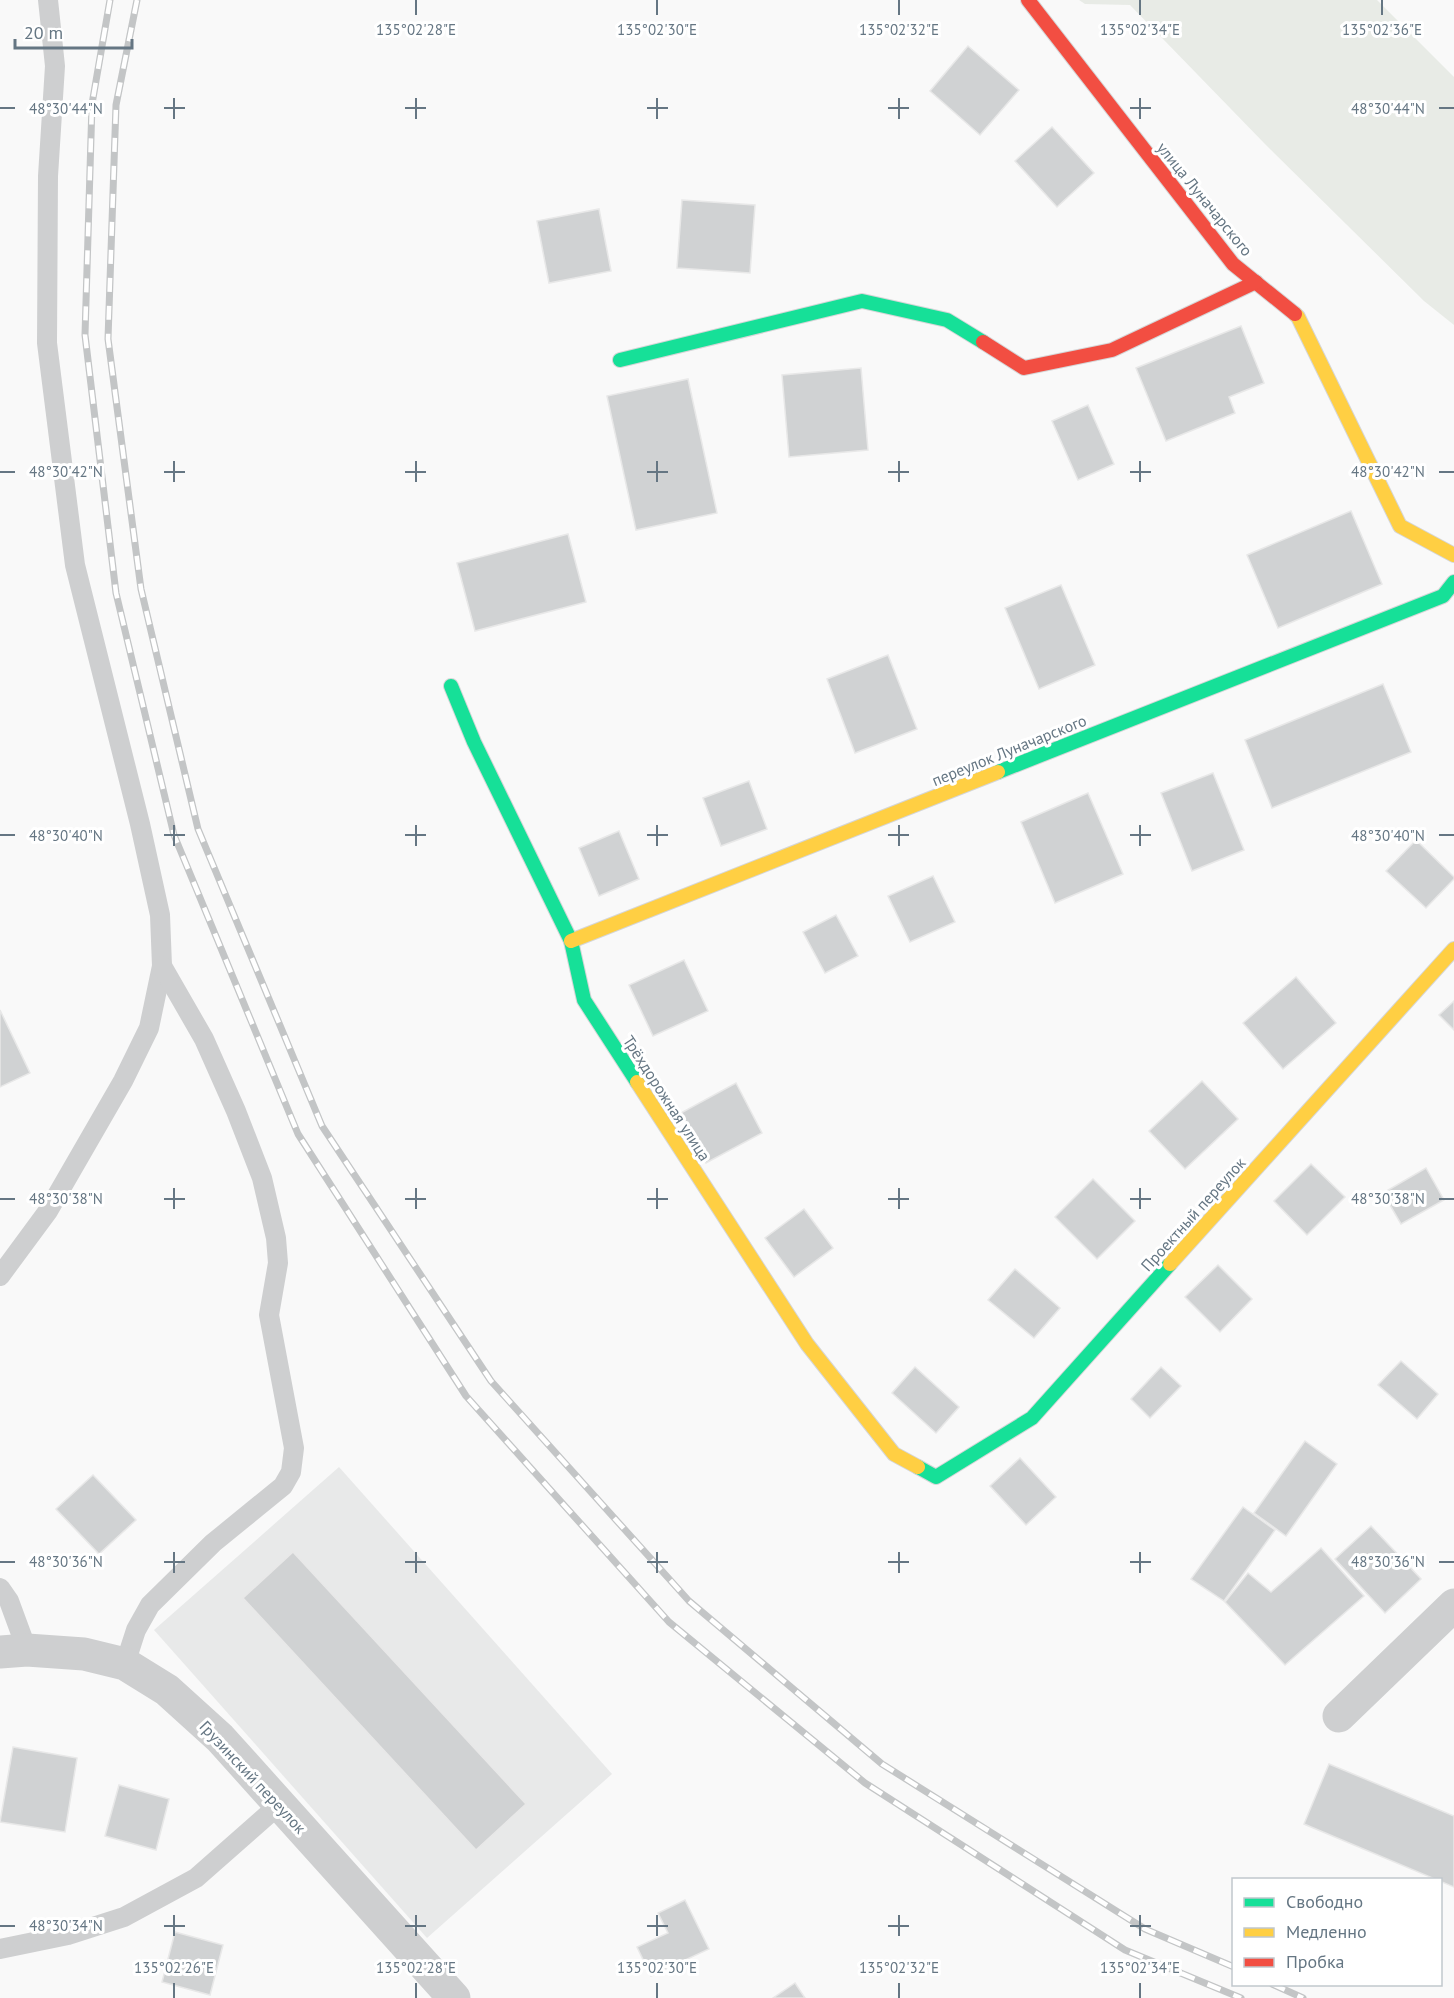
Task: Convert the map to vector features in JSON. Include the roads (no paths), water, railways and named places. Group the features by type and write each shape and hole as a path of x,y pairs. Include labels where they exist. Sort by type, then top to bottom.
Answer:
{"street":[{"name":"улица Луначарского","path":"1028,0 1233,264 1298,317 1400,526 1454,555"},
{"path":"620,360 862,301 947,320 1024,368 1112,350 1256,282"},
{"name":"переулок Луначарского","path":"571,941 1443,596 1454,582"},
{"name":"Трёхдорожная улица","path":"451,686 474,742 571,941 584,1000 807,1344 894,1454 936,1476"},
{"name":"Проектный переулок","path":"936,1476 1032,1418 1454,949"},
{"path":"1339,1716 1454,1605"},
{"name":"Грузинский переулок","path":"13,1651 84,1654 125,1664 167,1690 220,1738 454,1998"}],"lane":[{"path":"0,1276 48,1211 123,1081 149,1028 162,966 160,915 140,824 75,565 47,343 48,176 55,66 48,0"},
{"path":"125,1664 136,1630 150,1605 213,1543 283,1486 291,1472 294,1448 269,1315 278,1263 276,1238 262,1178 236,1111 204,1039 162,966"},
{"path":"0,1588 9,1602 13,1651"},
{"path":"0,1949 68,1935 124,1917 196,1878 280,1804"}],"railway":[{"path":"110,0 92,104 85,335 116,593 174,835 298,1134 466,1396 669,1622 865,1783 1125,1950 1241,1998"},
{"path":"137,0 116,105 108,339 141,589 198,829 322,1126 491,1381 689,1601 882,1764 1145,1929 1232,1966"},
{"path":"1276,1986 1303,1998"}]}
